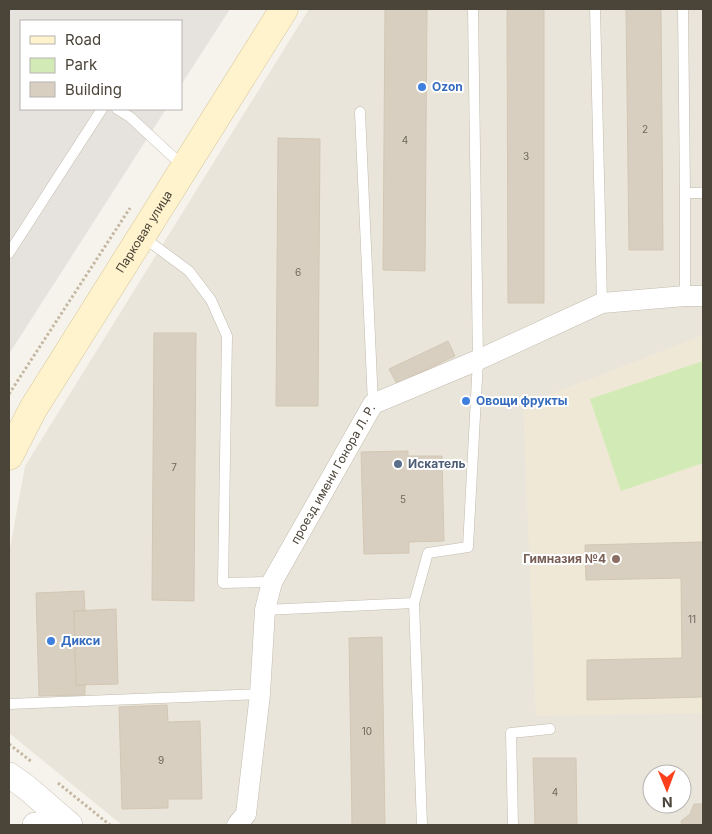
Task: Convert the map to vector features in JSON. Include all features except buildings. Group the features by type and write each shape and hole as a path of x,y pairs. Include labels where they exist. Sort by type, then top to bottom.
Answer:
{"main road":[{"name":"Парковая улица","path":"9,456 15,430 142,236 284,9"}],"street":[{"name":"проезд имени Гонора Л. Р.","path":"237,825 246,814 260,694 265,610 272,582 374,404 478,360 602,303 694,296"},
{"path":"9,775 26,786 69,824"},
{"path":"35,825 69,824"}],"lane":[{"path":"422,825 414,603 428,553 468,546 478,360 473,9"},
{"path":"595,9 602,303"},
{"path":"684,9 685,193 694,296"},
{"path":"9,253 101,110"},
{"path":"119,110 130,117 185,168"},
{"path":"360,112 374,404"},
{"path":"685,193 703,193"},
{"path":"142,236 189,271 211,300 227,336 223,584 272,582"},
{"path":"265,610 414,603"},
{"path":"9,704 260,694"},
{"path":"513,825 511,733 550,729"}],"shaded area":[{"path":"9,9 230,9 182,83 182,20 20,20 20,110 165,110 9,354"},
{"path":"309,9 703,9 703,825 122,825 9,733 9,554 25,466"},
{"name":"Гимназия №4","path":"703,335 703,713 536,716 523,405"}],"green space":[{"path":"703,361 703,463 621,491 590,399"}],"place":[{"name":"Ozon","path":"422,87"},
{"name":"Овощи фрукты","path":"466,401"},
{"name":"Искатель","path":"398,464"},
{"name":"Гимназия №4","path":"616,559"},
{"name":"Дикси","path":"51,641"}]}
